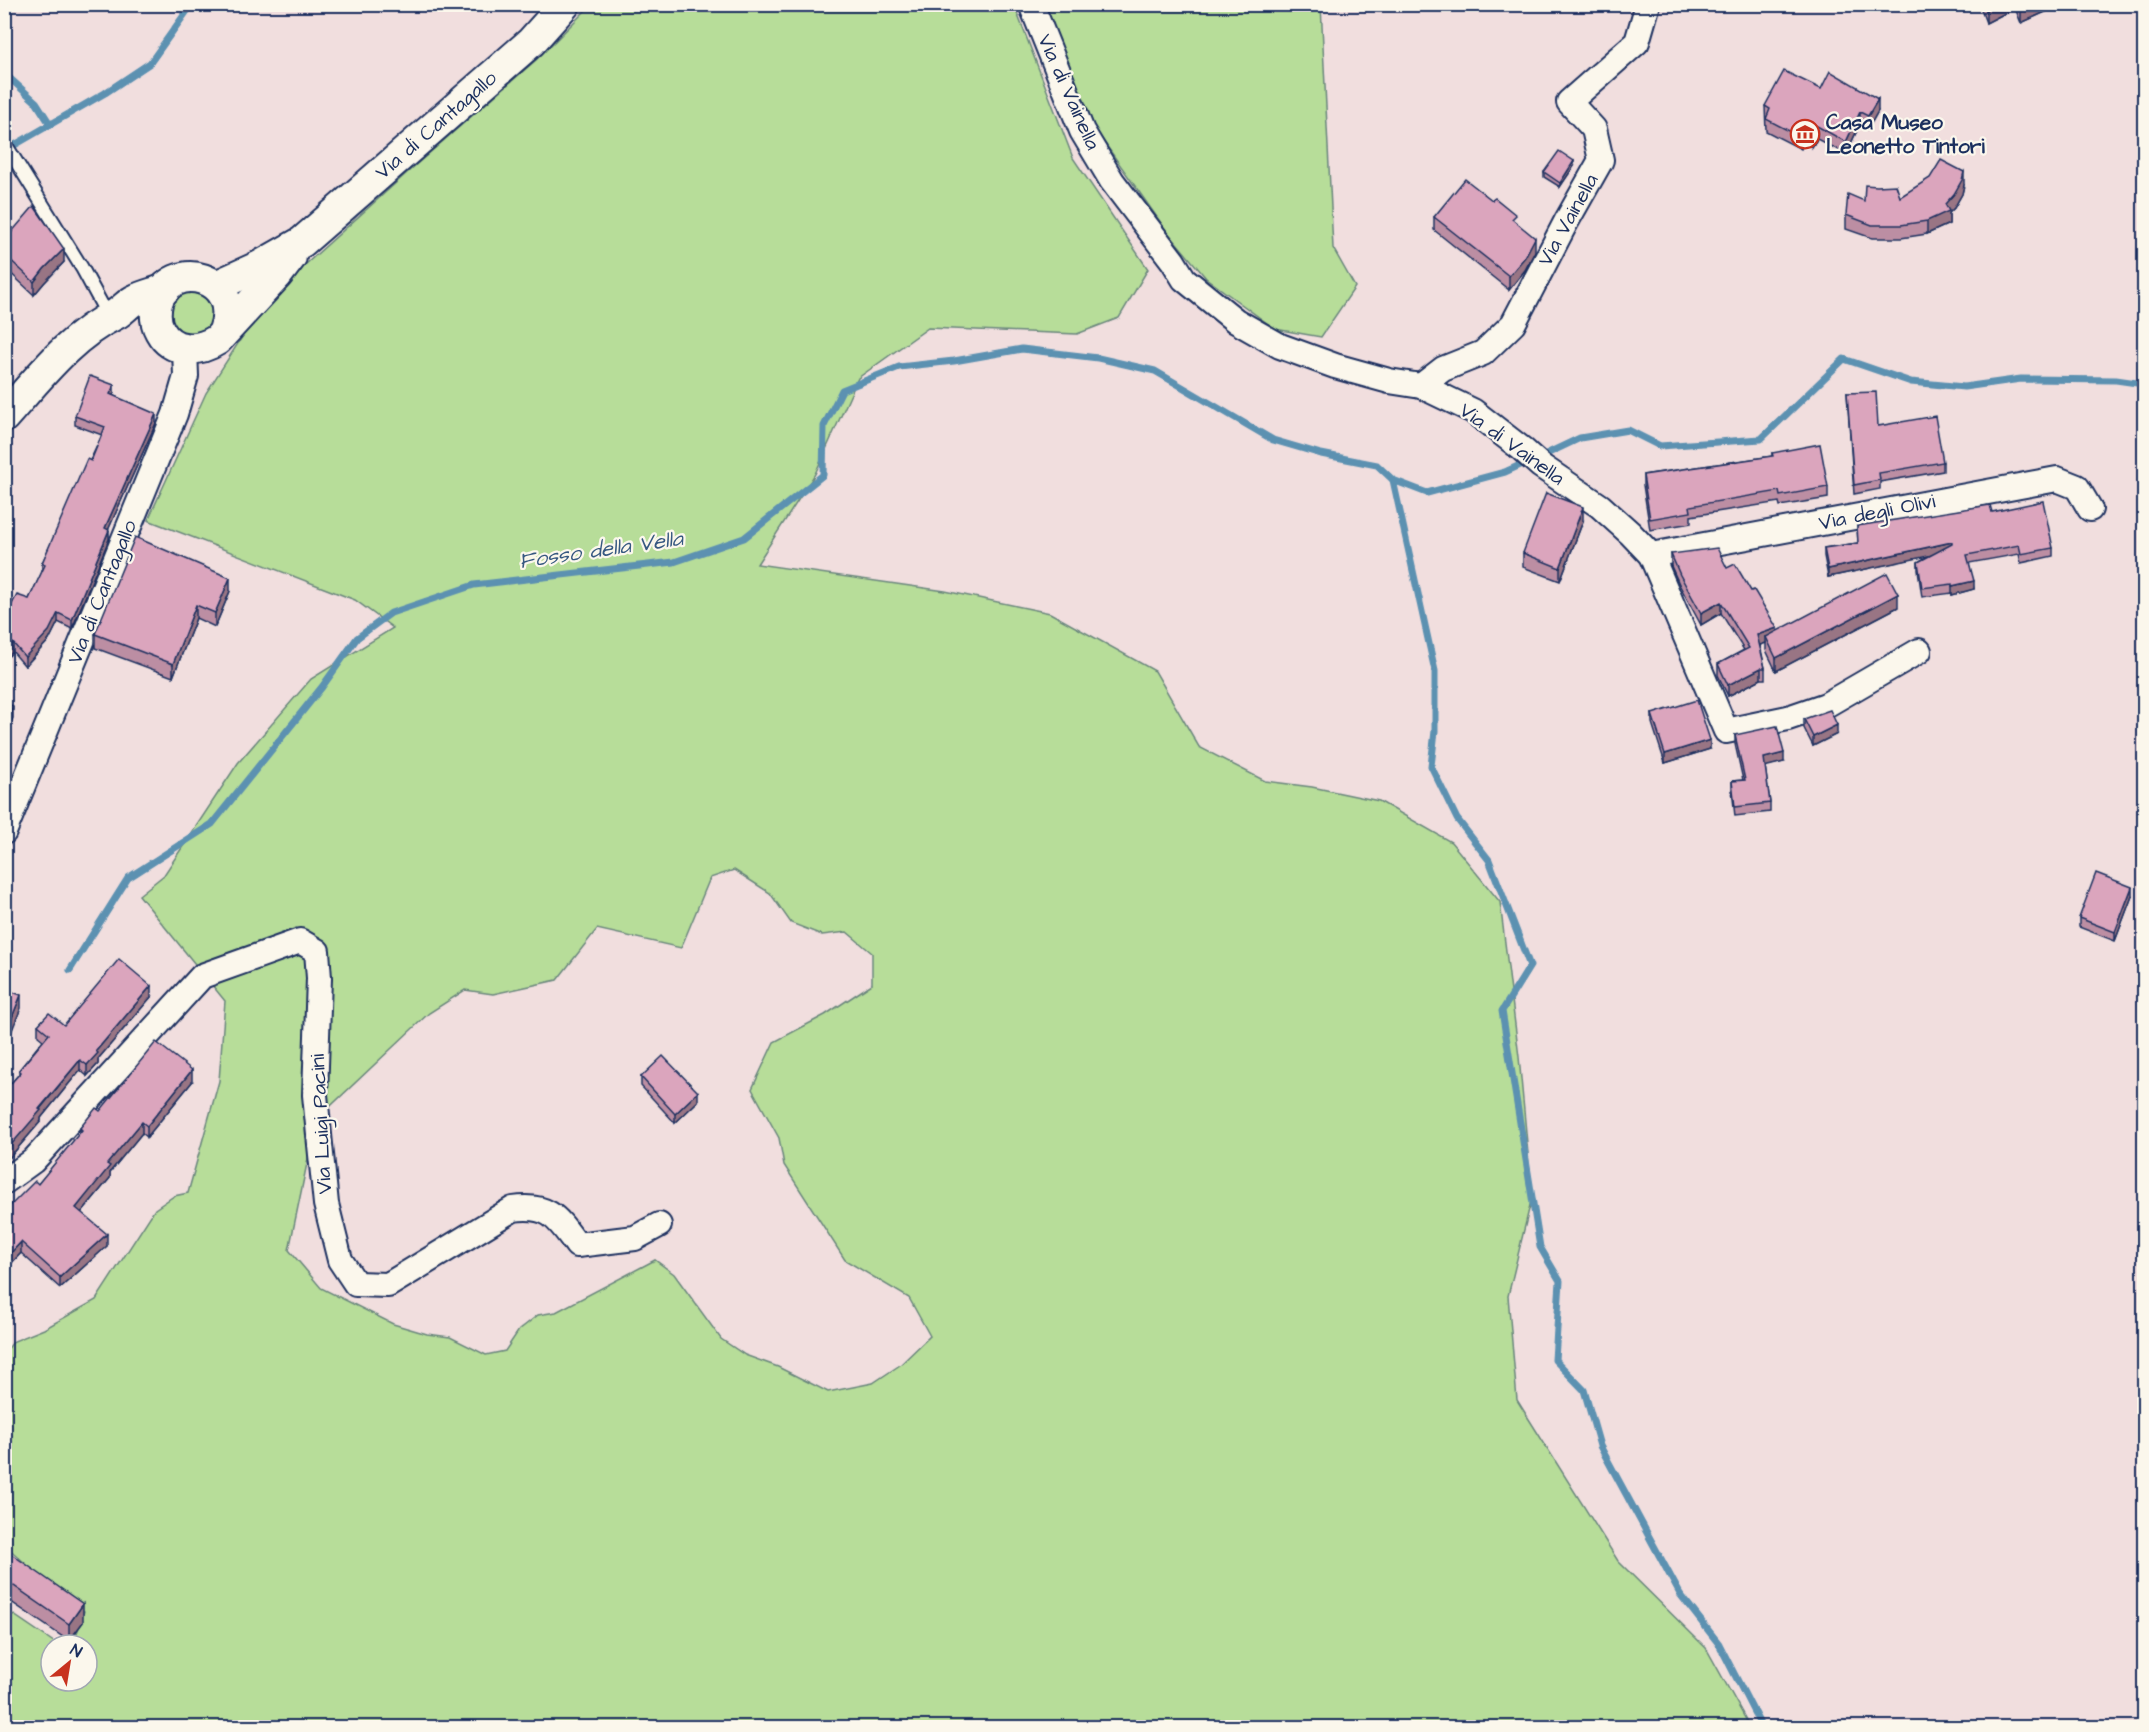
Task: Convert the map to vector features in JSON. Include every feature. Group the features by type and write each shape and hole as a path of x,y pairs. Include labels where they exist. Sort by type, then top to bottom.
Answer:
{"street":[{"name":"Via di Cantagallo","path":"302,242 531,42 565,4"},
{"name":"Via di Vainella","path":"1031,4 1082,131 1112,181 1184,279 1236,321 1280,346 1335,366 1389,381 1421,386 1473,411 1541,466 1600,506 1651,555 1726,731 1788,718 1826,705 1919,651"},
{"name":"Via Vainella","path":"1421,386 1443,369 1483,353 1513,324 1601,160 1594,129 1569,102 1637,42 1648,4"},
{"path":"216,286 258,267 302,242"},
{"path":"112,315 151,325 167,339 185,349 207,346 217,340 278,274 302,242"},
{"path":"160,331 156,320 156,309 165,289 174,282 196,277 216,286 224,296 228,307 228,320 224,331"},
{"path":"4,417 57,358 85,332 135,299 165,289"},
{"name":"Via di Cantagallo","path":"4,832 175,414 186,376 185,349"},
{"name":"Via degli Olivi","path":"1651,555 2057,479 2077,487 2090,509"},
{"name":"Via Luigi Pacini","path":"4,1182 33,1161 202,976 300,941 317,951 319,978 315,1095 326,1204 340,1260 356,1284 388,1285 513,1209 531,1207 546,1210 577,1245 635,1238 659,1225"}],"lane":[{"path":"4,142 112,315"}],"green space":[{"path":"591,5 1014,5 1073,158 1148,269 1119,318 1077,334 928,328 858,378 815,474 757,564 945,591 1050,613 1155,671 1199,747 1265,781 1312,787 1379,801 1451,842 1500,902 1519,1057 1532,1197 1508,1296 1517,1400 1618,1561 1706,1648 1750,1727 5,1727 5,1609 40,1633 39,1693 99,1693 99,1633 77,1633 84,1611 59,1594 5,1545 5,1352 14,1341 44,1329 96,1300 155,1209 174,1196 188,1193 219,1081 225,1001 139,895 164,875 238,763 311,679 393,628 355,600 148,520 206,393 266,300 536,60","holes":["734,870 770,893 791,923 822,935 847,932 872,953 872,984 825,1015 774,1042 752,1089 779,1138 784,1165 845,1260 909,1298 930,1336 900,1365 873,1383 828,1392 778,1367 745,1355 721,1339 674,1274 655,1260 556,1312 538,1315 519,1330 505,1351 486,1355 450,1337 427,1334 393,1324 321,1288 289,1250 316,1120 429,1013 465,990 493,994 557,980 597,929 681,948 710,878"]},
{"path":"1043,5 1321,5 1333,248 1355,287 1321,337 1275,329 1206,278 1166,230 1094,128"},
{"path":"192,292 200,293 207,298 212,305 212,321 207,328 200,333 192,334 184,333 177,328 172,321 171,313 172,305 177,298 184,293"}],"building":[{"path":"1984,4 1996,4 1986,10"},
{"path":"2019,4 2032,4 2021,9"},
{"path":"1784,71 1821,89 1830,71 1878,99 1868,116 1860,112 1846,142 1817,126 1812,134 1803,131 1801,137 1766,119 1770,109 1765,106"},
{"path":"1559,151 1574,161 1560,183 1544,172"},
{"path":"1941,160 1964,172 1954,194 1945,204 1949,211 1927,221 1901,225 1872,225 1846,215 1848,194 1864,201 1865,185 1896,185 1900,197 1930,178"},
{"path":"1465,179 1516,215 1512,219 1535,238 1525,257 1509,276 1434,217"},
{"path":"34,206 64,249 34,282 4,254 4,241"},
{"path":"90,376 114,385 110,394 156,414 105,528 109,530 72,620 58,613 49,631 25,657 13,643 4,651 4,619 17,595 29,599 87,459 91,461 105,427 75,416"},
{"path":"1876,392 1878,426 1935,416 1943,462 1879,473 1880,480 1854,485 1847,393"},
{"path":"1820,444 1828,487 1780,496 1779,491 1690,506 1691,512 1650,519 1643,475 1773,456 1772,453"},
{"path":"1546,493 1583,507 1560,568 1523,553"},
{"path":"2043,501 2053,548 2021,554 2019,545 1967,555 1974,581 1952,586 1952,584 1922,588 1918,562 1952,542 1828,569 1824,548 1858,543 1857,526 1990,505 1992,512"},
{"path":"135,537 230,578 215,613 196,605 173,664 95,634"},
{"path":"1717,548 1727,568 1735,564 1777,628 1757,635 1765,668 1728,685 1718,664 1749,648 1721,602 1701,613 1671,554"},
{"path":"1887,573 1898,594 1776,658 1766,637"},
{"path":"1697,700 1710,740 1665,754 1652,714"},
{"path":"4,702 13,706 4,725"},
{"path":"1830,710 1837,725 1813,737 1804,719"},
{"path":"1777,726 1784,753 1764,758 1770,803 1735,807 1732,781 1745,780 1735,735"},
{"path":"2096,873 2132,887 2115,932 2079,918"},
{"path":"119,959 151,986 96,1051 98,1053 87,1065 80,1060 4,1153 4,1091 49,1034 38,1025 49,1013 64,1025"},
{"path":"4,989 21,995 4,1037"},
{"path":"156,1042 192,1070 147,1126 142,1122 107,1164 110,1166 76,1208 107,1234 60,1277 21,1242 4,1260 4,1212 35,1181 38,1184 82,1130 80,1128 96,1108 100,1111"},
{"path":"663,1056 698,1092 675,1114 641,1077"},
{"path":"4,1465 9,1468 4,1476"},
{"path":"4,1549 83,1604 69,1624 4,1579"}],"waterway":[{"path":"6,150 105,93 150,63 192,4"},
{"path":"4,73 36,102 50,124"},
{"name":"Fosso della Vella","path":"70,970 128,878 212,824 322,687 357,638 391,613 474,585 674,562 744,538 823,475 824,426 842,390 899,367 954,361 1022,349 1098,358 1155,371 1273,440 1321,454 1377,465 1393,480 1427,493 1505,472 1529,461"},
{"path":"1540,457 1580,438 1628,430 1660,446 1761,439 1844,359 1911,382 1964,387 2021,379 2116,380 2144,384"},
{"path":"1393,480 1435,671 1435,731 1431,766 1457,819 1489,860 1530,966 1502,1011 1540,1247 1560,1281 1555,1360 1584,1390 1600,1446 1680,1594 1719,1644 1762,1728"}],"place":[{"name":"Casa Museo Leonetto Tintori","path":"1805,134"}]}
